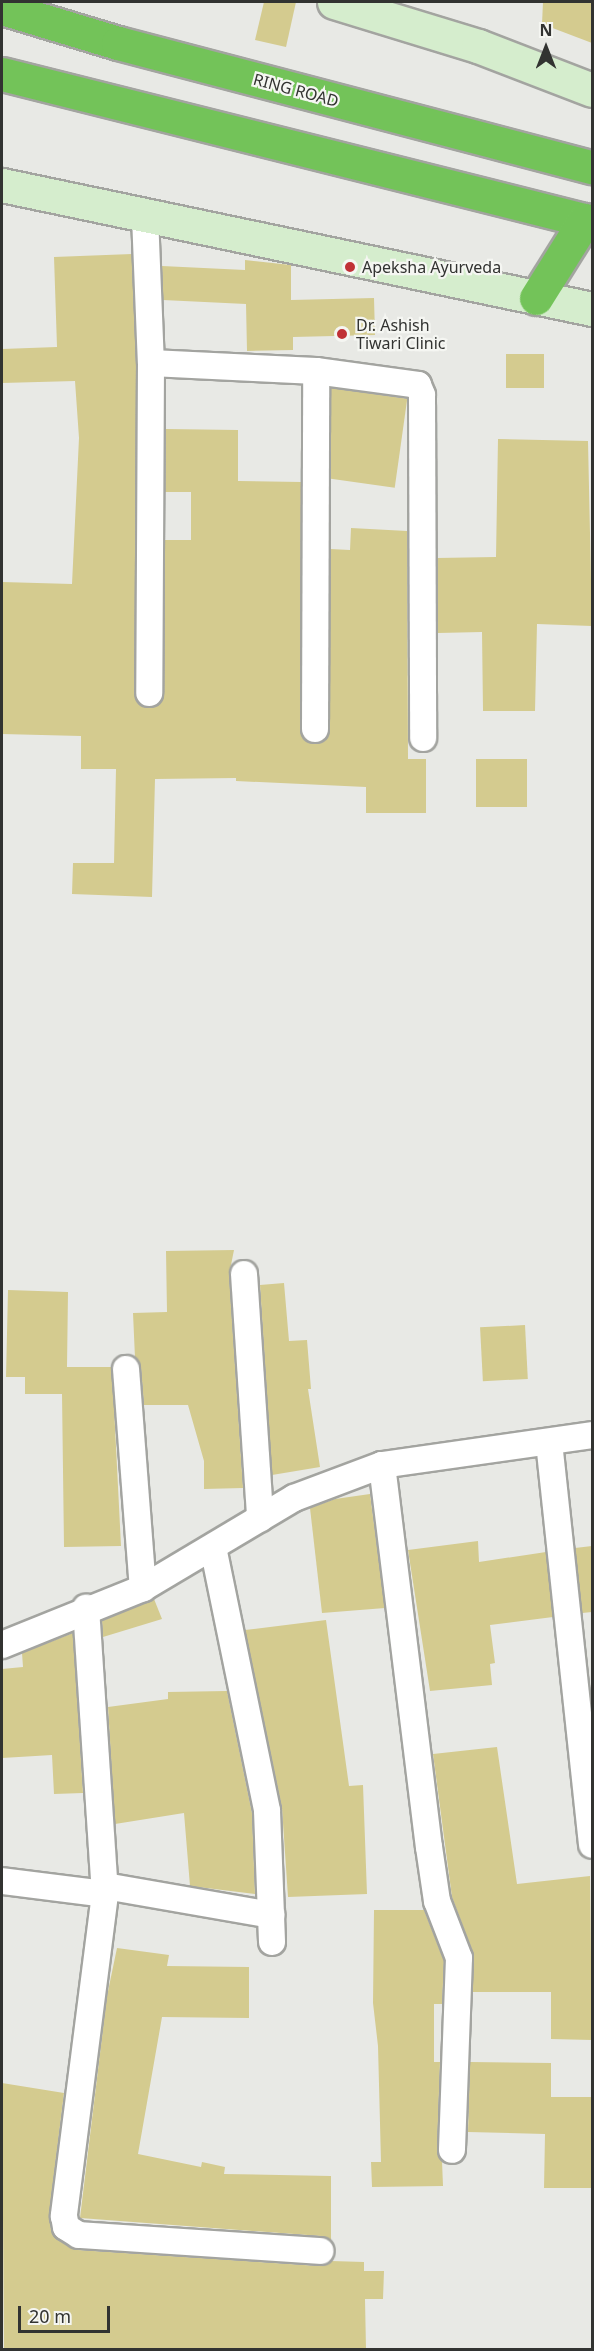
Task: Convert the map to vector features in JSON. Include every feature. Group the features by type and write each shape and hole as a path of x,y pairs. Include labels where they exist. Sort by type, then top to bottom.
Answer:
{"highway":[{"name":"RING ROAD","path":"2,8 118,43 592,167"},
{"path":"2,74 589,221 536,298"}],"street":[{"path":"345,3 478,46 592,90"},
{"path":"2,185 592,309"},
{"path":"145,216 151,363 149,693"},
{"path":"151,363 316,371 407,381 418,385 422,395 423,738"},
{"path":"315,729 316,371"},
{"path":"244,1274 260,1518"},
{"path":"126,1369 143,1588"},
{"path":"2,1645 86,1608 143,1588 294,1498 382,1465 592,1435"},
{"path":"549,1442 592,1845"},
{"path":"382,1465 437,1901 459,1958 452,2150"},
{"path":"213,1546 246,1725 267,1811 272,1942"},
{"path":"86,1608 105,1890 64,2216 66,2227 79,2235 320,2251"},
{"path":"2,1881 105,1890 271,1915"}],"building":[{"path":"264,2 296,2 286,47 255,40"},
{"path":"543,2 592,2 592,43 542,24"},
{"path":"132,254 136,363 136,701 148,708 156,706 164,694 165,540 191,540 191,492 165,492 166,429 238,430 238,481 301,482 300,729 308,742 323,742 330,729 330,549 350,550 351,528 407,531 408,759 426,759 426,813 366,813 366,787 236,781 236,778 155,779 152,897 72,894 73,863 114,863 116,769 81,769 81,736 2,734 2,582 72,584 79,438 75,381 2,383 2,349 57,347 54,257"},
{"path":"245,260 291,265 291,300 374,298 375,335 293,337 293,350 247,351 246,304 163,300 162,266 245,270"},
{"path":"506,354 544,354 544,388 506,388"},
{"path":"331,388 407,399 395,488 318,477"},
{"path":"498,439 588,441 592,626 537,624 535,711 483,711 482,632 438,633 437,558 496,557"},
{"path":"476,759 527,759 527,807 476,807"},
{"path":"234,1250 229,1275 243,1488 204,1489 204,1461 188,1405 144,1405 141,1368 135,1358 133,1313 167,1312 166,1251"},
{"path":"284,1283 289,1341 307,1340 311,1389 308,1389 320,1467 272,1475 260,1285"},
{"path":"8,1290 68,1292 67,1367 112,1367 121,1546 64,1547 62,1394 25,1394 25,1377 6,1377"},
{"path":"525,1325 528,1379 483,1381 480,1327"},
{"path":"370,1494 385,1608 322,1613 310,1508 335,1499"},
{"path":"478,1541 479,1562 546,1552 553,1617 490,1625 495,1663 490,1664 492,1685 430,1691 408,1550"},
{"path":"592,1546 592,1612 582,1613 575,1548"},
{"path":"154,1599 162,1619 103,1637 102,1621"},
{"path":"326,1620 349,1786 363,1785 367,1894 288,1897 282,1808 245,1630"},
{"path":"73,1633 83,1793 54,1794 52,1755 2,1758 2,1669 23,1667 22,1653"},
{"path":"227,1691 252,1813 255,1894 190,1886 184,1813 115,1824 108,1707 168,1699 168,1692"},
{"path":"497,1747 517,1884 590,1876 592,2040 551,2039 551,1992 473,1992 473,1953 452,1897 433,1754"},
{"path":"374,1910 424,1910 444,1961 442,2004 434,2004 434,2062 440,2062 437,2149 442,2161 443,2186 372,2187 371,2162 381,2162 378,2046 373,2003"},
{"path":"117,1948 169,1955 167,1966 249,1967 249,2018 162,2017 138,2154 201,2167 202,2162 225,2167 224,2174 331,2176 331,2241 321,2236 80,2218 107,1996"},
{"path":"470,2062 551,2063 551,2097 592,2097 592,2188 544,2188 545,2134 468,2132"},
{"path":"2,2083 64,2093 49,2214 51,2230 58,2240 78,2250 319,2266 331,2261 364,2262 364,2271 384,2271 383,2299 365,2299 366,2349 4,2349"}],"place":[{"name":"Apeksha Ayurveda","path":"350,267"},
{"name":"Dr. Ashish Tiwari Clinic","path":"342,334"}]}
